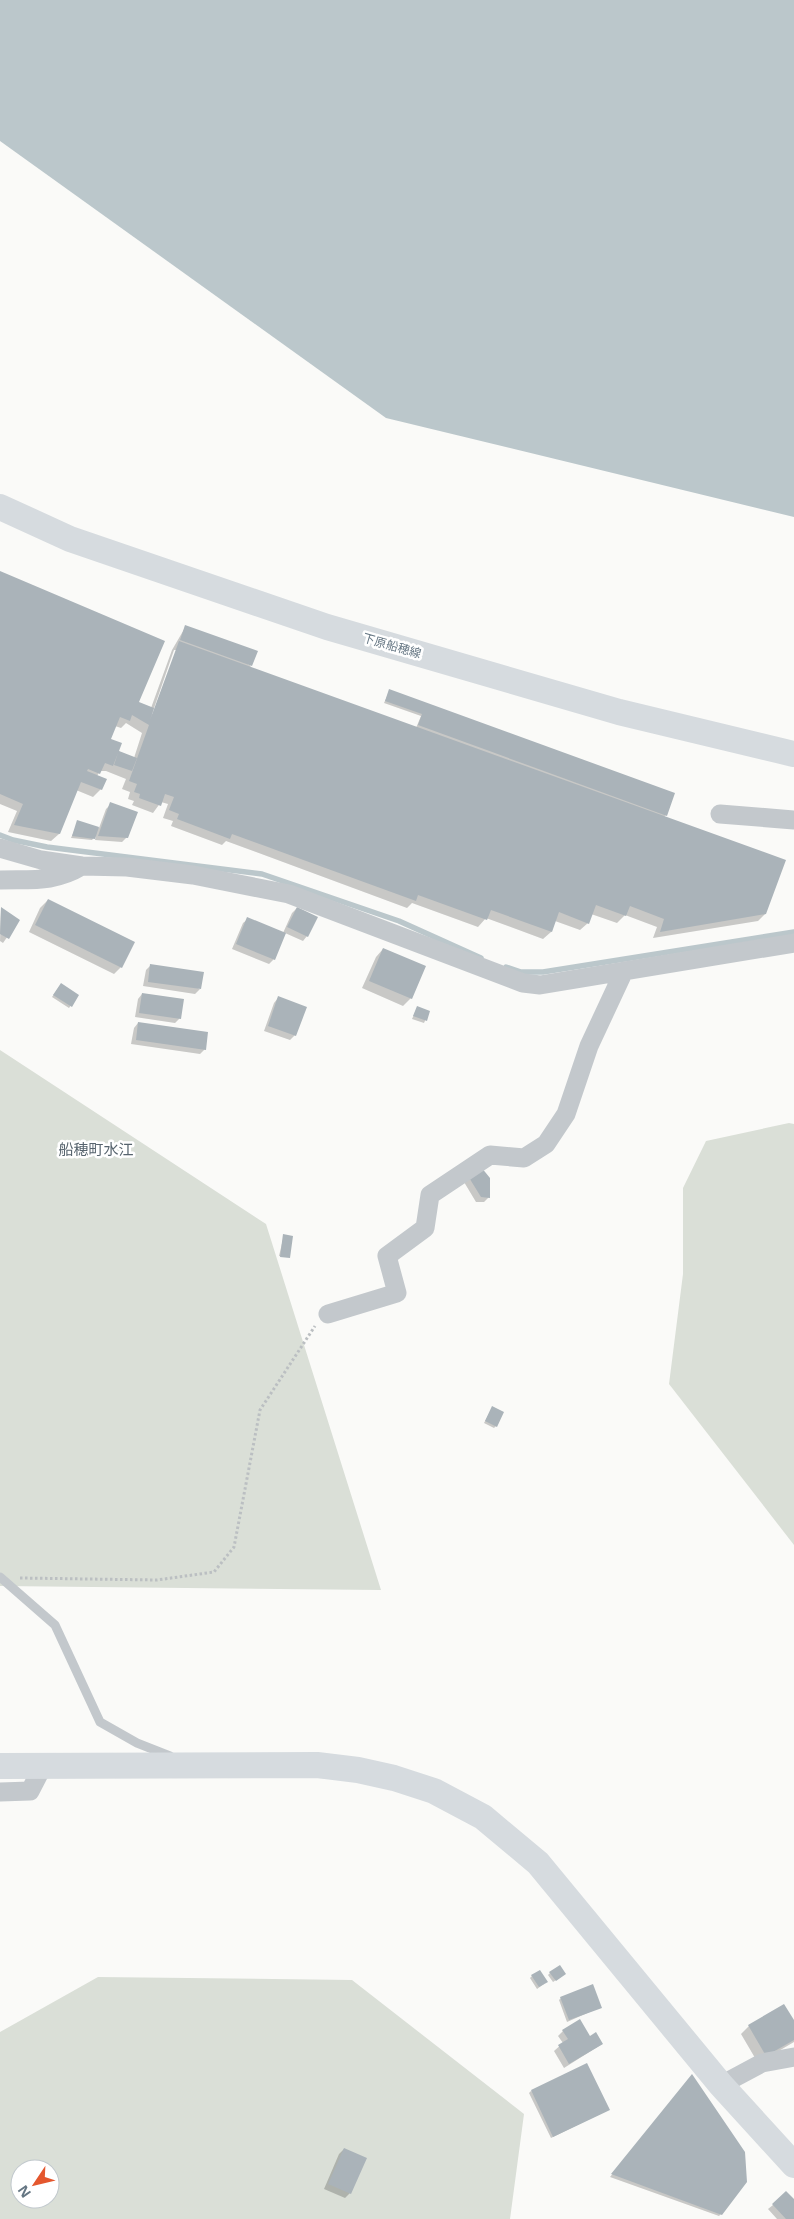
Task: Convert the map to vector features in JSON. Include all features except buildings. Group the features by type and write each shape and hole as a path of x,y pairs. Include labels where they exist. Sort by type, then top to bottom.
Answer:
{"street":[{"name":"下原船穂線","path":"0,507 70,539 327,627 618,712 794,754"},
{"path":"720,814 794,820"},
{"path":"0,848 42,860 82,866 127,867 193,875 289,894 523,983 540,985 794,943"},
{"path":"0,880 43,879 65,876 82,866"},
{"path":"328,1314 397,1293 387,1256 425,1228 430,1195 490,1155 524,1158 546,1144 566,1114 589,1046 624,971"},
{"path":"0,1766 317,1765 358,1770 394,1778 434,1792 483,1817 538,1863 722,2085 794,2165"},
{"path":"0,1792 30,1791 44,1766"},
{"path":"722,2085 762,2063 794,2057"}],"lane":[{"path":"4,1580 56,1625 100,1722 137,1743 194,1766"}],"path":[{"path":"4,1580 22,1577 157,1580 214,1572 234,1547 260,1410 310,1330 328,1314"}],"shaded area":[{"path":"0,0 794,0 794,517 386,418 0,141"},
{"path":"0,1050 266,1224 381,1590 0,1586"},
{"path":"789,1123 794,1124 794,1545 669,1384 683,1274 683,1188 706,1141"},
{"path":"98,1977 352,1980 524,2114 510,2219 0,2219 0,2032"}],"waterway":[{"path":"0,835 13,840 47,847 262,874 399,921 481,958"},
{"path":"506,967 521,972 543,972 794,932"}],"district":[{"name":"船穂町水江","path":"96,1150"}]}
